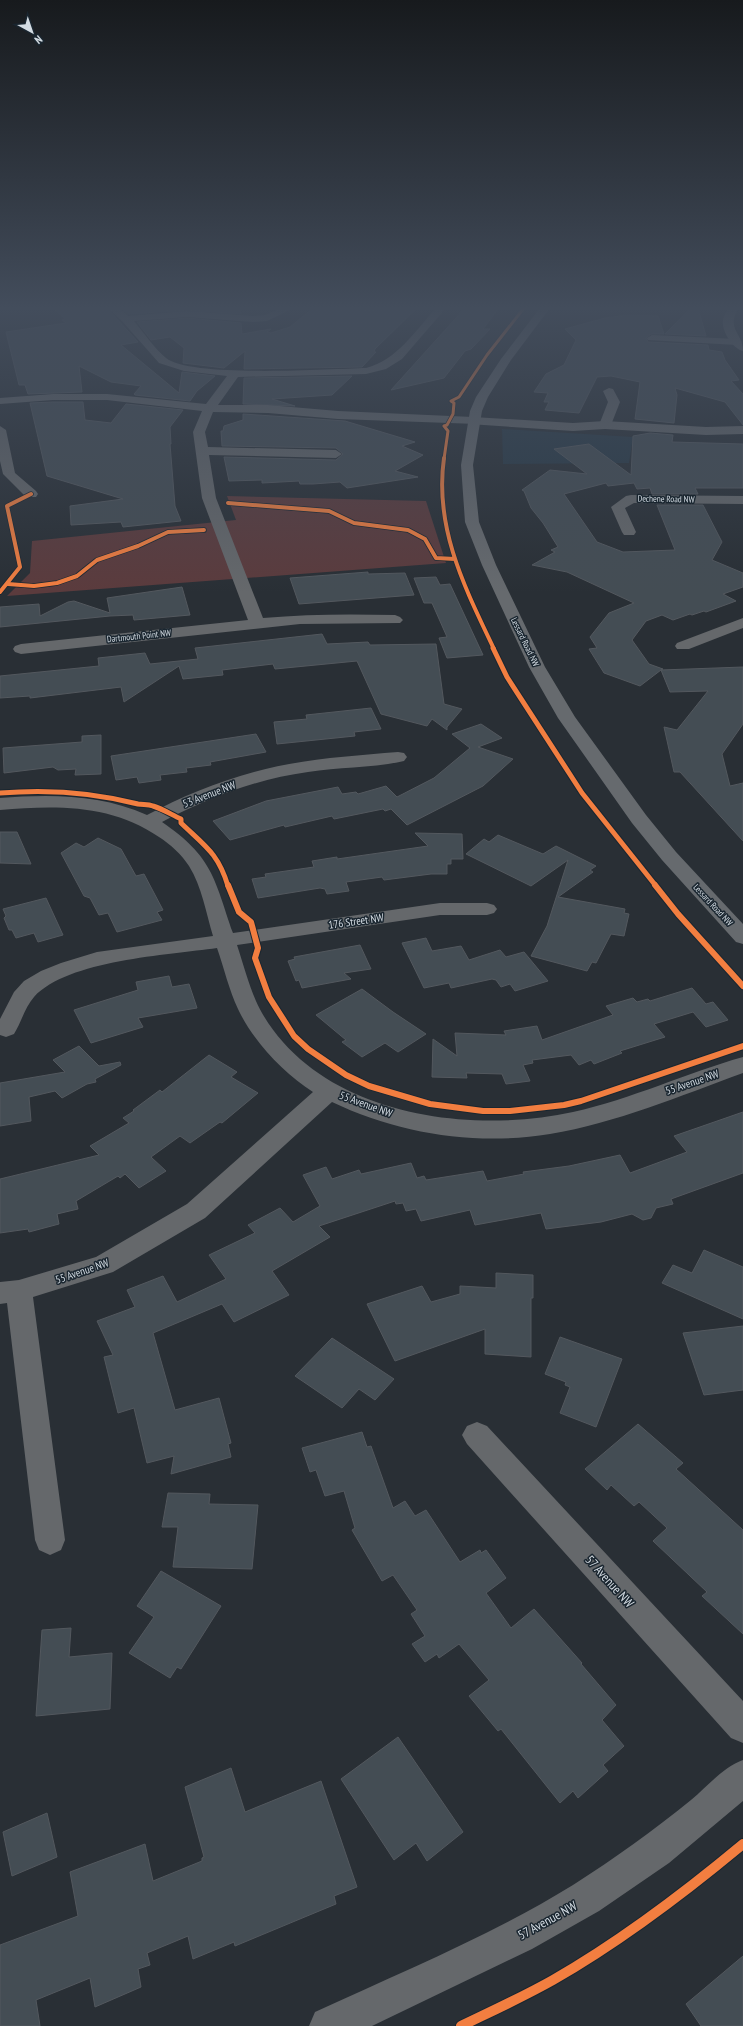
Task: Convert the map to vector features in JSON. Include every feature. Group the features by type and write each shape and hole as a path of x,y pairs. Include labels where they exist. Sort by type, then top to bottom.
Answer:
{"main road":[{"name":"Lessard Road NW","path":"480,403 475,416 467,465 472,522 489,565 537,668 567,718 639,819 669,856 743,937"}],"street":[{"path":"152,403 209,408 268,409 338,415 475,416 573,427 605,425 706,431 743,430"},
{"path":"213,403 209,408 199,432 209,498 257,623"},
{"path":"605,425 614,403"},
{"path":"268,409 339,404 376,405"},
{"path":"440,407 475,416"},
{"path":"0,430 9,474 31,494"},
{"path":"202,451 336,454"},
{"name":"Dechene Road NW","path":"630,532 618,507 631,499 743,500"},
{"name":"Dartmouth Point NW","path":"21,650 257,623 323,618 395,620"},
{"path":"683,646 743,623"},
{"name":"53 Avenue NW","path":"149,821 220,788 276,772 303,767 398,757"},
{"path":"0,804 33,800 67,801 115,810 149,821 180,844 201,868 246,1000 262,1030 278,1049 298,1068 330,1090"},
{"name":"176 Street NW","path":"6,1029 25,994 43,980 74,965 97,958 440,909 487,909"},
{"name":"55 Avenue NW","path":"50,1540 9,1292 104,1265 196,1211 330,1090 376,1110 440,1125 486,1129 517,1128 550,1125 596,1114 743,1064"},
{"name":"57 Avenue NW","path":"477,1436 743,1726"},
{"name":"57 Avenue NW","path":"329,2026 519,1936 586,1898 656,1850 704,1812 743,1777"}],"shaded area":[{"path":"502,429 633,437 629,463 503,464"},
{"path":"227,496 426,501 446,563 7,596 30,573 32,541 236,520"}],"building":[{"path":"30,403 83,403 85,420 111,423 126,404 183,410 170,427 175,506 181,521 123,527 121,522 71,525 70,506 123,499 47,476"},
{"path":"243,403 284,403 295,406 243,404"},
{"path":"549,403 584,403 579,413 545,410"},
{"path":"637,403 676,403 674,423 635,419"},
{"path":"725,403 743,403 743,425"},
{"path":"243,414 345,421 415,442 402,446 423,455 395,471 418,477 347,488 340,482 300,484 299,481 262,483 262,480 229,481 224,457 336,460 343,454 336,448 222,446 221,431 223,431 224,426 243,420"},
{"path":"650,433 673,435 672,442 743,444 743,488 695,488 698,494 652,494 650,488 637,489 634,483 608,486 606,483 564,494 597,542 623,552 675,550 657,505 703,505 722,542 712,560 743,573 743,587 723,594 736,601 706,612 704,611 692,615 690,614 673,620 662,615 646,621 632,640 649,664 663,669 640,686 604,673 589,649 597,648 590,637 609,613 634,603 567,572 532,565 555,552 551,550 558,547 543,523 531,508 524,491 522,490 550,470 587,474 554,449 589,444 631,475 633,436"},
{"path":"368,572 368,574 405,573 414,595 299,604 290,578"},
{"path":"436,577 440,585 450,584 483,655 447,658 439,638 447,637 432,603 424,603 414,578"},
{"path":"182,587 190,615 134,620 133,615 110,616 0,627 0,607 39,604 40,616 68,602 74,601 110,613 107,598"},
{"path":"322,634 327,644 368,642 370,645 436,644 444,704 462,709 447,727 447,730 432,719 427,726 381,714 357,661 275,669 273,664 222,670 223,675 183,679 179,666 124,702 121,687 30,698 30,696 0,698 0,676 99,666 98,658 145,653 150,664 198,659 195,648"},
{"path":"743,667 743,724 722,754 730,786 743,783 743,841 680,772 674,772 664,727 677,730 708,691 670,692 661,670"},
{"path":"371,708 381,729 354,732 355,736 277,744 274,722 307,719 306,715"},
{"path":"481,724 502,738 478,747 513,759 483,786 407,825 391,809 385,811 383,809 334,819 332,816 285,827 284,825 230,840 213,821 266,801 338,787 342,794 356,792 358,794 386,786 397,797 434,778 470,748 452,734"},
{"path":"256,734 266,752 210,762 211,765 186,768 187,772 160,775 161,780 139,783 137,777 116,780 111,756"},
{"path":"101,735 101,774 75,775 76,769 58,770 53,767 4,773 3,748 82,742 82,736"},
{"path":"0,832 17,832 31,864 0,863"},
{"path":"415,833 462,834 463,859 451,859 451,864 447,864 447,874 431,874 384,880 382,877 346,882 349,891 327,894 325,889 320,888 258,898 252,879 266,877 265,874 314,867 312,861 337,857 337,859 428,846"},
{"path":"498,835 543,854 556,846 596,866 590,870 593,872 558,897 625,909 624,913 629,914 624,936 611,934 596,963 592,962 587,971 531,956 547,926 568,860 531,886 466,854 484,839 489,842"},
{"path":"98,838 121,849 136,876 144,874 163,910 157,912 162,920 117,932 108,913 99,915 90,898 84,896 61,853 76,843 84,847"},
{"path":"46,898 63,935 38,942 34,933 16,938 12,930 9,930 4,918 6,916 3,909"},
{"path":"426,938 432,951 461,946 469,960 500,950 506,957 524,952 548,981 515,991 510,984 501,987 496,980 492,979 451,988 449,983 424,988 402,943"},
{"path":"360,945 371,969 344,973 351,979 302,988 299,980 296,981 288,961 295,959 294,957"},
{"path":"169,976 172,987 189,984 197,1008 138,1018 143,1027 91,1043 74,1010 138,990 136,982"},
{"path":"692,988 706,1004 713,1002 728,1020 706,1027 693,1012 654,1024 665,1037 620,1051 622,1053 594,1064 591,1060 579,1065 571,1055 532,1060 533,1063 523,1065 530,1081 506,1084 502,1074 466,1073 467,1078 432,1077 433,1039 457,1056 455,1033 506,1035 504,1031 537,1026 542,1040 613,1015 606,1006 633,998 637,1002 648,999 650,1001"},
{"path":"362,989 426,1034 398,1052 385,1043 362,1057 342,1042 346,1040 316,1015"},
{"path":"79,1046 99,1066 120,1062 121,1065 95,1079 96,1082 87,1084 62,1098 55,1091 29,1097 31,1121 0,1126 0,1083 65,1072 53,1060"},
{"path":"209,1055 237,1072 231,1077 258,1093 222,1123 220,1122 190,1143 180,1136 151,1157 166,1171 139,1188 125,1174 120,1178 118,1176 76,1201 78,1209 57,1214 59,1224 29,1232 28,1229 0,1233 0,1179 99,1155 90,1146 129,1123 123,1118 160,1090 162,1092"},
{"path":"743,1112 743,1173 671,1199 673,1204 656,1208 651,1218 643,1220 632,1214 601,1222 546,1229 541,1213 475,1225 470,1210 421,1221 416,1209 406,1211 403,1203 396,1204 395,1201 319,1226 330,1237 272,1271 289,1295 234,1322 222,1304 153,1333 175,1410 219,1398 231,1443 228,1444 231,1457 171,1474 174,1456 147,1463 134,1408 118,1413 104,1357 113,1355 97,1321 135,1307 127,1290 163,1276 177,1302 226,1279 209,1255 255,1233 248,1225 280,1208 293,1222 320,1206 303,1175 326,1167 332,1179 359,1170 361,1174 411,1163 417,1178 424,1176 426,1180 483,1171 487,1181 524,1174 523,1172 569,1166 620,1155 630,1173 687,1152 674,1136"},
{"path":"704,1250 743,1267 743,1319 662,1283 673,1265 692,1273"},
{"path":"496,1273 533,1275 533,1298 531,1298 531,1357 485,1354 485,1329 395,1361 367,1304 422,1286 431,1302 460,1294 460,1286 496,1288"},
{"path":"743,1326 743,1390 704,1395 683,1333"},
{"path":"560,1337 622,1359 596,1427 560,1413 570,1387 565,1385 566,1382 545,1374"},
{"path":"332,1338 394,1379 375,1400 359,1389 342,1408 295,1376"},
{"path":"638,1424 683,1463 676,1469 743,1530 743,1634 702,1596 707,1592 653,1541 667,1528 639,1502 634,1506 611,1485 607,1490 585,1469"},
{"path":"362,1432 367,1447 371,1446 393,1508 405,1501 415,1516 426,1510 460,1562 480,1550 481,1553 486,1550 506,1578 486,1593 511,1628 534,1609 582,1663 581,1664 616,1705 602,1720 624,1746 603,1765 608,1771 578,1798 573,1791 560,1803 501,1729 498,1731 469,1696 489,1680 459,1644 439,1658 437,1654 425,1662 412,1644 425,1636 411,1614 417,1610 393,1575 382,1581 352,1530 355,1528 344,1491 325,1496 316,1470 310,1472 302,1448"},
{"path":"168,1493 210,1494 209,1504 258,1505 252,1569 173,1567 178,1527 162,1527"},
{"path":"161,1571 221,1606 181,1669 177,1667 170,1678 129,1653 154,1617 137,1606"},
{"path":"71,1628 69,1657 112,1653 110,1709 36,1716 42,1630"},
{"path":"398,1737 463,1832 427,1861 416,1843 394,1860 341,1779"},
{"path":"231,1768 245,1812 321,1781 357,1887 334,1896 336,1904 235,1946 234,1942 193,1959 188,1936 147,1953 150,1965 138,1969 141,1987 95,2007 90,1978 36,2000 40,2026 0,2026 0,1945 78,1916 70,1872 145,1844 153,1881 202,1861 202,1858 204,1857 185,1787"},
{"path":"47,1813 57,1857 12,1876 3,1832"},
{"path":"743,1956 743,2026 701,2026 686,2004"}],"cycle path":[{"path":"453,403 453,414 447,425 444,426 448,431 443,466 442,496 444,522 455,559 472,603 507,677 582,793 678,914 743,986"},
{"path":"0,592 20,567 7,506 31,494"},
{"path":"228,503 329,511 354,523 408,530 425,539 436,558 455,559"},
{"path":"8,584 34,586 57,583 77,576 97,560 138,546 168,532 204,530"},
{"path":"0,793 38,790 89,793 143,805 152,805 181,819 181,823 216,857 223,870 235,905 244,918 251,922 258,948 255,958 269,997 294,1036 308,1049 346,1075 369,1086 430,1104 483,1111 510,1111 564,1105 581,1101 743,1046"},
{"path":"461,2026 541,1987 590,1958 657,1912 701,1879 743,1844"}]}
